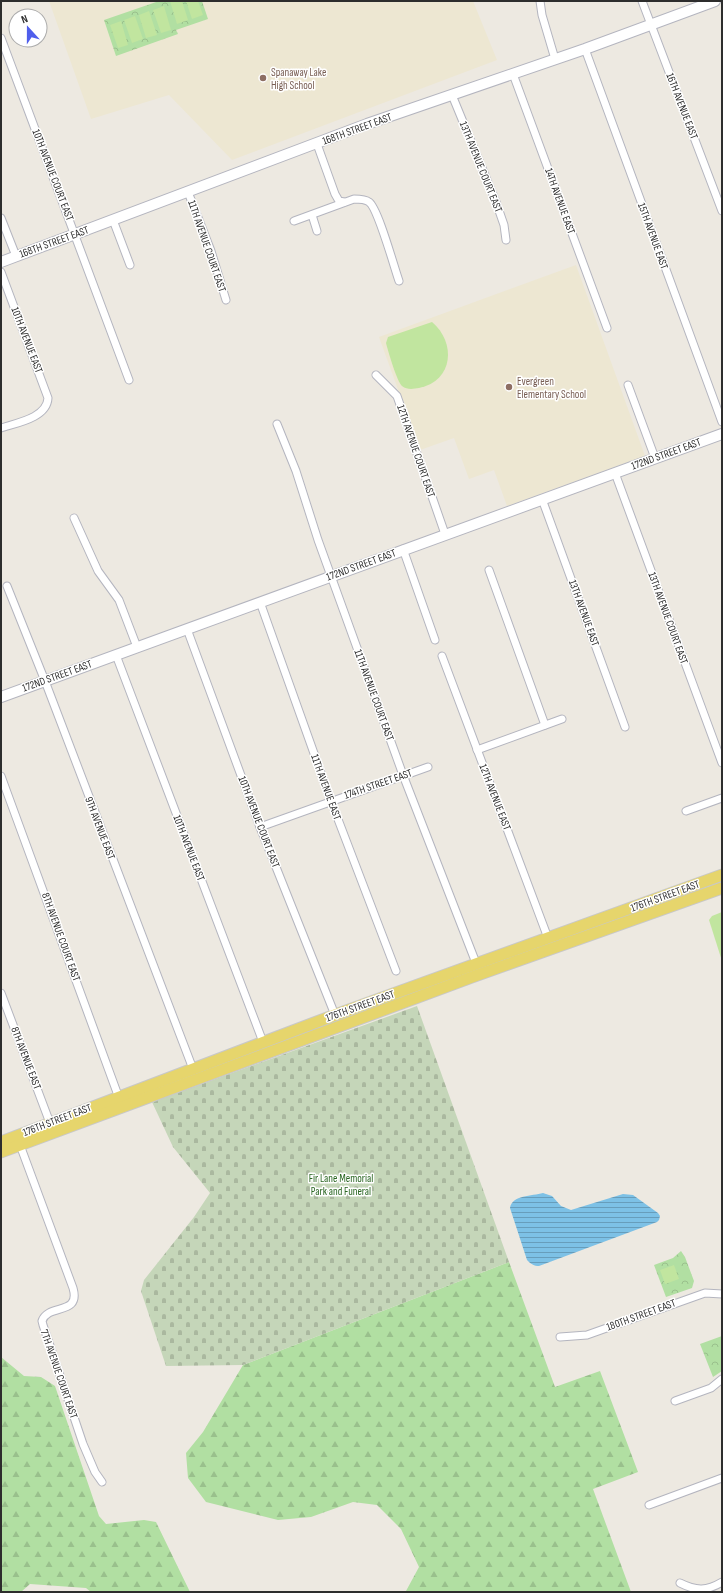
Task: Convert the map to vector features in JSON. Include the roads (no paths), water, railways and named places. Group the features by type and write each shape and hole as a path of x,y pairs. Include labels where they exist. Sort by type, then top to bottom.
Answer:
{"main road":[{"name":"176TH STREET EAST","path":"2,1148 50,1123 112,1099 120,1098 263,1042 476,963 722,875"},
{"path":"684,901 693,893 722,882"},
{"name":"176TH STREET EAST","path":"2,1148 20,1145 425,994 722,888"},
{"path":"425,994 433,986 472,971 476,963"},
{"path":"75,1125 81,1117 115,1103 120,1098"}],"street":[{"path":"540,1 542,15 555,58"},
{"name":"16TH AVENUE EAST","path":"642,1 722,211"},
{"name":"168TH STREET EAST","path":"1,262 317,144 555,58 585,49 709,2"},
{"name":"10TH AVENUE COURT EAST","path":"1,38 129,380"},
{"name":"15TH AVENUE EAST","path":"585,49 722,422"},
{"name":"14TH AVENUE EAST","path":"513,74 607,328"},
{"name":"13TH AVENUE COURT EAST","path":"452,95 496,202 504,225 506,240"},
{"path":"317,144 335,194 339,201 344,202"},
{"name":"11TH AVENUE COURT EAST","path":"188,192 211,251 226,300"},
{"path":"294,221 354,199 370,202 373,206 399,281"},
{"path":"312,215 317,231"},
{"path":"1,218 16,256"},
{"path":"113,220 130,265"},
{"name":"10TH AVENUE EAST","path":"1,272 46,389 48,402 45,409 31,418 1,428"},
{"name":"12TH AVENUE COURT EAST","path":"376,375 397,396 445,534"},
{"path":"628,385 655,458"},
{"name":"11TH AVENUE COURT EAST","path":"277,424 296,471 318,540 403,775 476,963"},
{"name":"172ND STREET EAST","path":"1,697 331,575 722,434"},
{"name":"13TH AVENUE COURT EAST","path":"615,473 722,763"},
{"name":"13TH AVENUE EAST","path":"542,499 625,727"},
{"path":"74,518 98,571 119,600 137,647"},
{"path":"403,549 435,640"},
{"path":"489,570 545,725"},
{"name":"9TH AVENUE EAST","path":"7,586 45,681 193,1069"},
{"name":"11TH AVENUE EAST","path":"260,602 331,801 396,970"},
{"name":"10TH AVENUE COURT EAST","path":"187,629 260,827 335,1015"},
{"name":"10TH AVENUE EAST","path":"116,655 263,1042"},
{"name":"12TH AVENUE EAST","path":"442,656 548,938"},
{"path":"477,750 562,719"},
{"name":"174TH STREET EAST","path":"260,827 428,767"},
{"name":"8TH AVENUE COURT EAST","path":"1,776 120,1098"},
{"path":"686,811 722,798"},
{"name":"8TH AVENUE EAST","path":"1,993 50,1123"},
{"name":"7TH AVENUE COURT EAST","path":"20,1145 75,1293 74,1300 71,1305 47,1314 42,1318 43,1325 81,1437 95,1472 102,1482"},
{"name":"180TH STREET EAST","path":"560,1337 587,1335 700,1294 711,1292 722,1294"},
{"path":"675,1402 711,1388 722,1379"},
{"path":"649,1505 722,1478"},
{"path":"680,1583 691,1588 704,1590 722,1582"}],"water":[{"path":"543,1193 552,1196 561,1206 571,1210 623,1194 633,1195 660,1216 657,1222 536,1266 527,1260 510,1208 514,1201 518,1198"}],"place":[{"name":"Spanaway Lake High School","path":"263,78"},
{"name":"Evergreen Elementary School","path":"509,387"}],"park label":[{"name":"Fir Lane Memorial Park and Funeral","path":"341,1184"}]}
